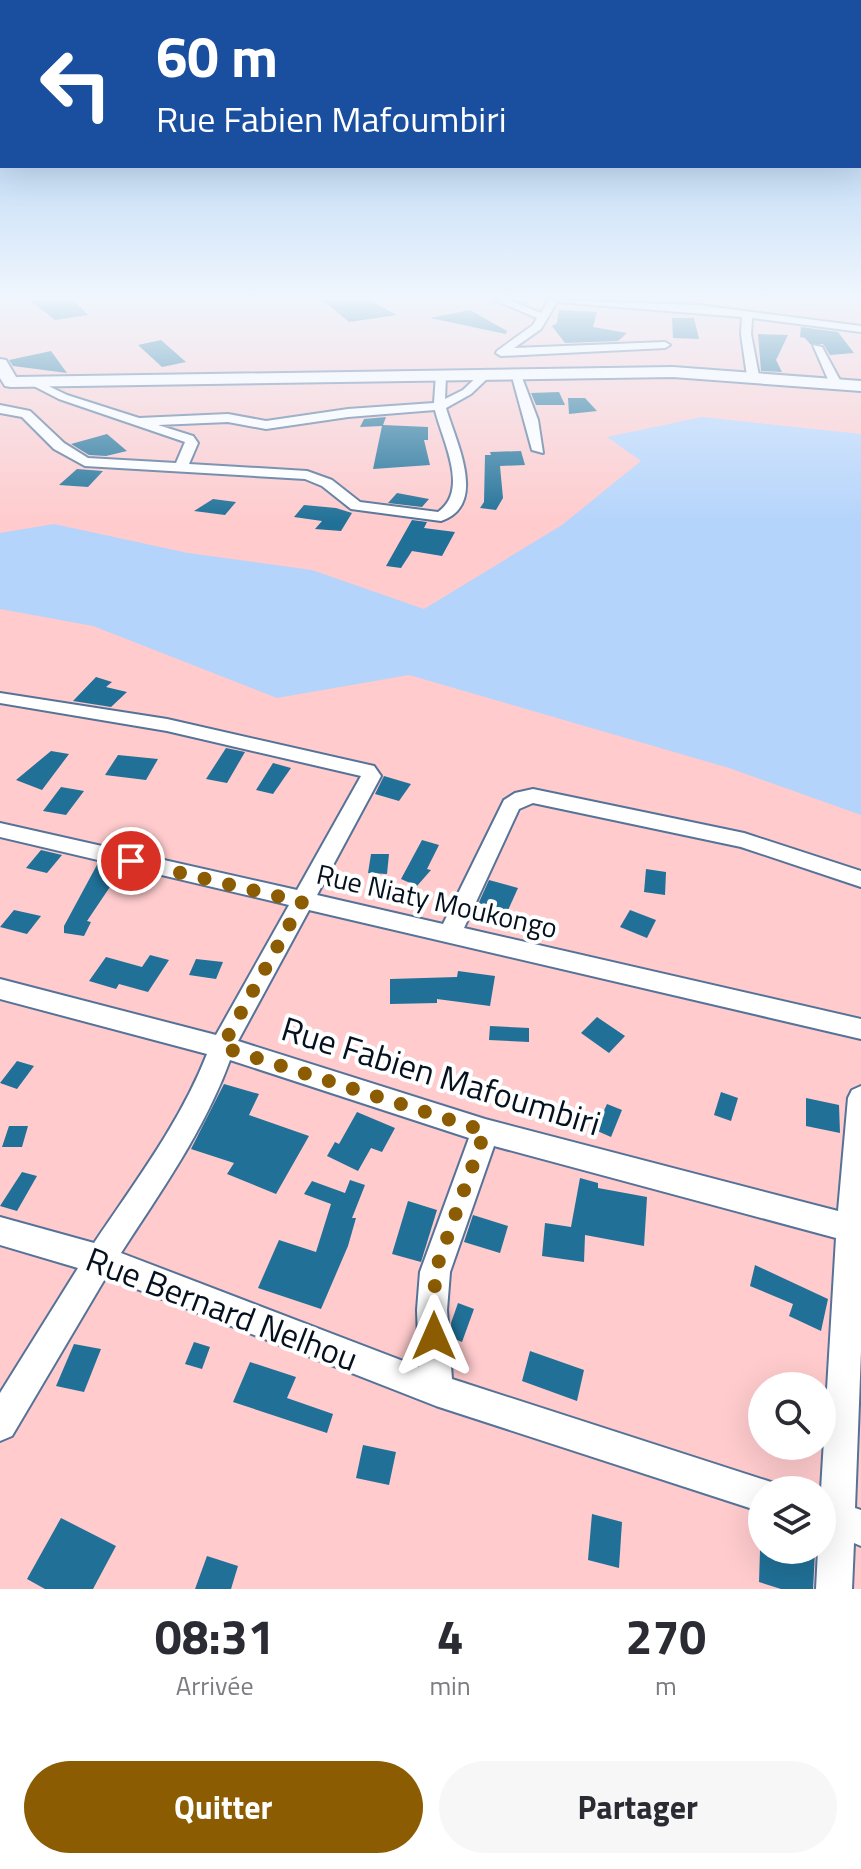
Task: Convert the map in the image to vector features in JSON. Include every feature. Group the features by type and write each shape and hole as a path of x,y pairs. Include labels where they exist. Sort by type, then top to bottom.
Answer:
{"street":[{"path":"0,402 5,383 560,374"},
{"path":"716,374 861,386"},
{"path":"831,374 836,384"},
{"path":"138,422 228,418 266,425 348,413 440,406 467,392 478,375"},
{"path":"515,375 532,420 538,450"},
{"path":"0,409 26,414 59,446 85,462 307,475 327,483 356,506 441,517 448,513 458,495 461,480 440,406 440,376"},
{"path":"32,382 63,397 189,439 192,443 181,467"},
{"path":"0,698 167,725 367,770 371,776 222,1047 203,1098 188,1125 100,1260 0,1424"},
{"path":"449,935 511,805 533,796 744,840 861,879"},
{"name":"Rue Niaty Moukongo","path":"0,830 861,1029"},
{"name":"Rue Fabien Mafoumbiri","path":"0,989 222,1047 485,1131 856,1230"},
{"path":"834,1589 855,1284 861,1098"},
{"path":"436,1390 432,1310 435,1272 485,1131"},
{"name":"Rue Bernard Nelhou","path":"0,1231 100,1260 436,1390 748,1490"}],"shaded area":[{"path":"0,374 861,374 861,1589 0,1589"}],"water":[{"path":"702,417 861,434 861,815 729,768 409,675 277,698 93,626 0,609 0,533 54,524 188,553 312,570 424,609 562,525 641,461 607,437"}],"building":[{"path":"559,392 565,405 536,405 531,393"},
{"path":"568,398 585,398 597,411 569,414"},
{"path":"386,417 383,425 428,427 428,440 424,440 430,465 373,469 382,426 360,427 364,419"},
{"path":"107,434 127,451 106,456 89,455 71,444"},
{"path":"521,451 525,465 500,466 503,498 496,510 480,508 484,502 485,455 491,455 490,452"},
{"path":"77,469 103,471 88,487 59,485"},
{"path":"397,493 429,499 422,507 388,503"},
{"path":"213,499 236,502 225,515 194,511"},
{"path":"304,505 352,513 341,531 315,529 322,521 294,517"},
{"path":"412,520 427,522 424,528 455,532 442,556 412,551 401,568 386,566"},
{"path":"96,677 112,682 106,687 127,692 111,707 73,701"},
{"path":"226,748 245,752 227,783 206,779"},
{"path":"51,751 69,754 42,790 16,780"},
{"path":"118,755 158,759 146,780 105,775"},
{"path":"273,763 291,768 273,794 256,790"},
{"path":"384,776 411,784 399,801 375,794"},
{"path":"61,787 84,791 66,815 43,811"},
{"path":"422,840 439,845 427,869 431,870 417,886 401,879"},
{"path":"41,850 62,855 47,873 26,868"},
{"path":"371,854 389,854 387,874 368,873"},
{"path":"98,863 122,869 87,921 91,922 84,936 64,933 64,926"},
{"path":"646,869 666,872 665,895 644,892"},
{"path":"489,880 518,888 504,919 475,911"},
{"path":"14,910 41,916 27,934 0,927"},
{"path":"630,910 656,920 647,938 620,927"},
{"path":"150,955 169,960 148,992 119,984 116,989 89,981 106,957 142,967"},
{"path":"196,959 223,962 216,979 189,975"},
{"path":"458,971 495,976 490,1006 437,999 437,1003 390,1004 390,979 457,977"},
{"path":"597,1017 625,1036 609,1053 581,1033"},
{"path":"490,1026 529,1028 529,1042 489,1040"},
{"path":"17,1061 34,1066 17,1089 0,1083"},
{"path":"224,1084 259,1094 249,1115 309,1136 276,1194 227,1174 234,1163 191,1149"},
{"path":"721,1092 738,1098 731,1121 714,1115"},
{"path":"806,1098 839,1105 840,1133 806,1126"},
{"path":"607,1104 622,1110 611,1137 595,1130"},
{"path":"357,1112 395,1128 382,1152 371,1148 358,1171 327,1156 335,1142 339,1144"},
{"path":"9,1126 28,1126 22,1147 2,1147"},
{"path":"22,1172 37,1176 17,1211 0,1206"},
{"path":"580,1178 598,1183 598,1188 647,1197 644,1246 585,1235 584,1262 542,1256 545,1223 571,1227"},
{"path":"350,1180 365,1185 352,1218 356,1218 348,1246 321,1309 258,1288 279,1240 316,1252 331,1204 304,1194 312,1181 345,1193"},
{"path":"408,1201 437,1210 421,1262 392,1254"},
{"path":"473,1215 508,1226 500,1253 464,1242"},
{"path":"755,1265 828,1299 821,1331 789,1316 793,1304 750,1286"},
{"path":"458,1303 474,1309 462,1342 452,1338 451,1323"},
{"path":"194,1342 210,1347 202,1369 185,1364"},
{"path":"74,1344 101,1349 84,1392 56,1386"},
{"path":"530,1351 584,1370 577,1401 522,1381"},
{"path":"250,1362 296,1377 287,1398 333,1414 327,1433 233,1402"},
{"path":"363,1445 396,1452 389,1485 356,1478"},
{"path":"592,1514 622,1522 619,1568 588,1560"},
{"path":"61,1518 116,1546 93,1589 45,1589 27,1579"},
{"path":"207,1556 238,1566 231,1589 195,1589"},
{"path":"760,1564 814,1564 813,1589 781,1589 759,1582"}],"route":[{"path":"131,861 302,902 222,1047 485,1131 435,1272 432,1310 434,1336"}]}
